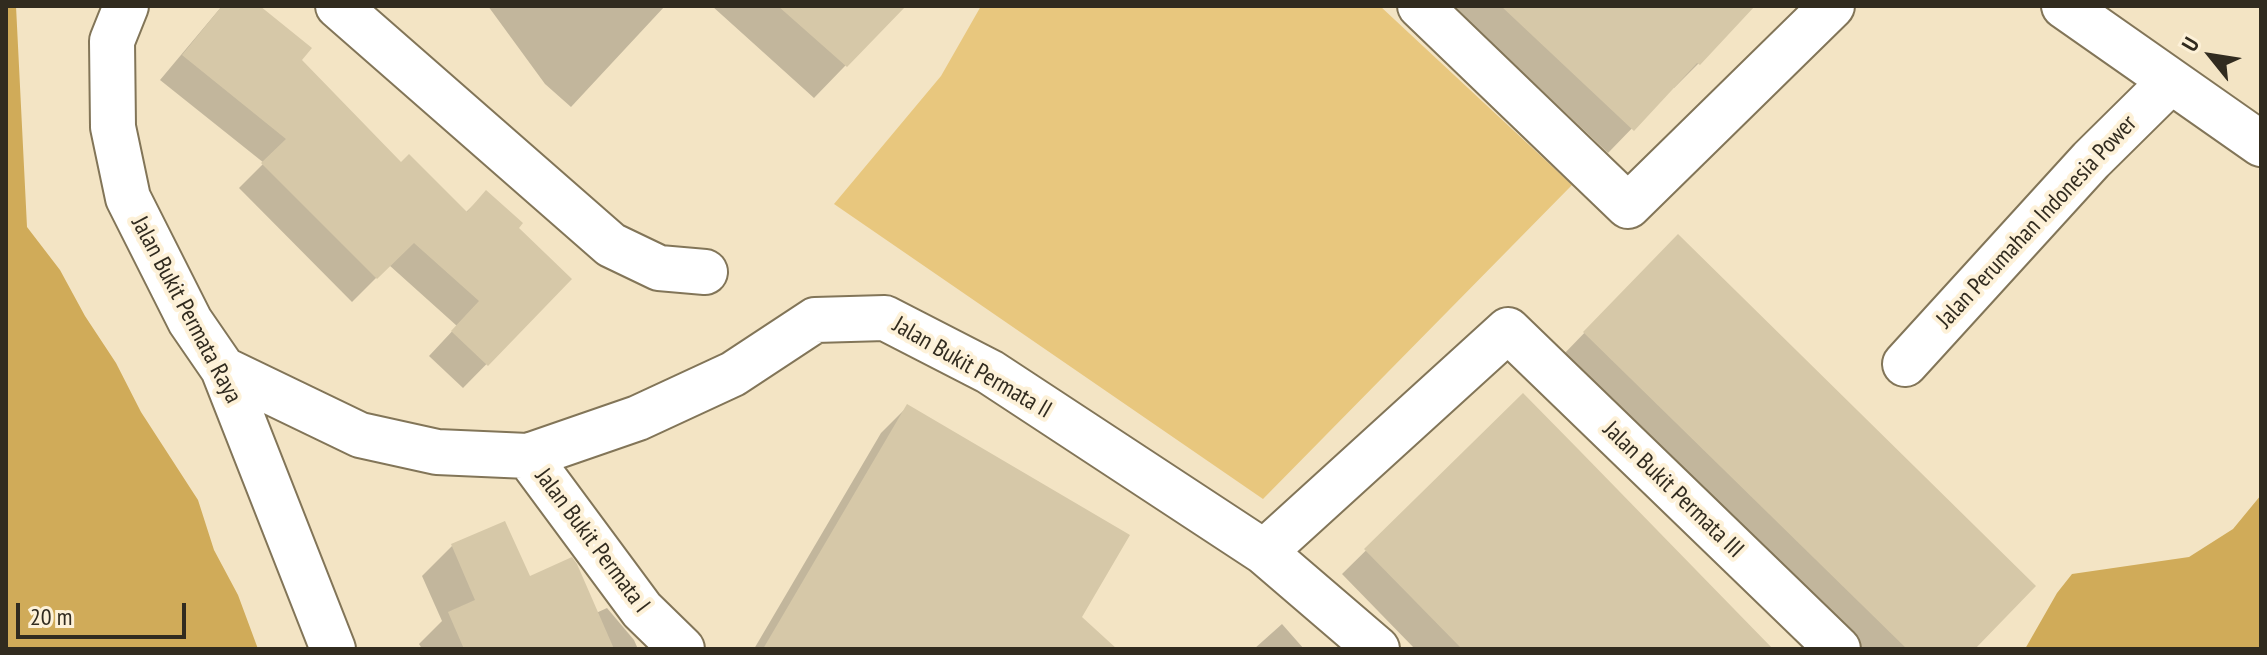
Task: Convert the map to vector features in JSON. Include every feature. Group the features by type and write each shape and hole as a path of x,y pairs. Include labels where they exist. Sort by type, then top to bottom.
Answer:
{"street":[{"name":"Jalan Bukit Permata Raya","path":"126,6 112,41 113,127 128,198 190,321 223,369 333,649"},
{"path":"338,6 611,245 659,268 705,272"},
{"path":"1420,6 1628,206 1832,6"},
{"path":"2064,6 2261,144"},
{"name":"Jalan Perumahan Indonesia Power","path":"1905,364 2091,160 2170,82"},
{"name":"Jalan Bukit Permata II","path":"528,456 638,418 733,374 815,320 885,318 990,372 1264,552 1377,649"},
{"name":"Jalan Bukit Permata III","path":"1264,552 1508,330 1838,649"},
{"name":"Jalan Bukit Permata I","path":"223,369 360,435 437,452 528,456 642,610 682,649"}],"shaded area":[{"path":"6,6 16,6 27,227 60,270 116,363 141,412 198,500 214,550 238,595 258,649 6,649"},
{"path":"981,6 1380,6 1572,185 1263,499 834,204 941,76"},
{"path":"2261,495 2261,649 2025,649 2057,593 2072,574 2189,557 2233,529"}],"building":[{"path":"222,6 260,6 312,48 302,60 401,162 409,154 467,212 486,190 523,223 519,228 572,279 488,366 451,331 479,301 414,243 377,279 261,163 286,139 182,55"},
{"path":"778,6 906,6 847,67"},
{"path":"1501,6 1755,6 1634,131"},
{"path":"1678,234 2036,586 1975,649 1907,649 1583,332"},
{"path":"1523,393 1773,649 1462,649 1364,549"},
{"path":"907,404 1130,535 1082,617 1117,649 763,649"},
{"path":"505,521 530,576 572,557 614,649 464,649 448,612 475,600 451,544"}]}
